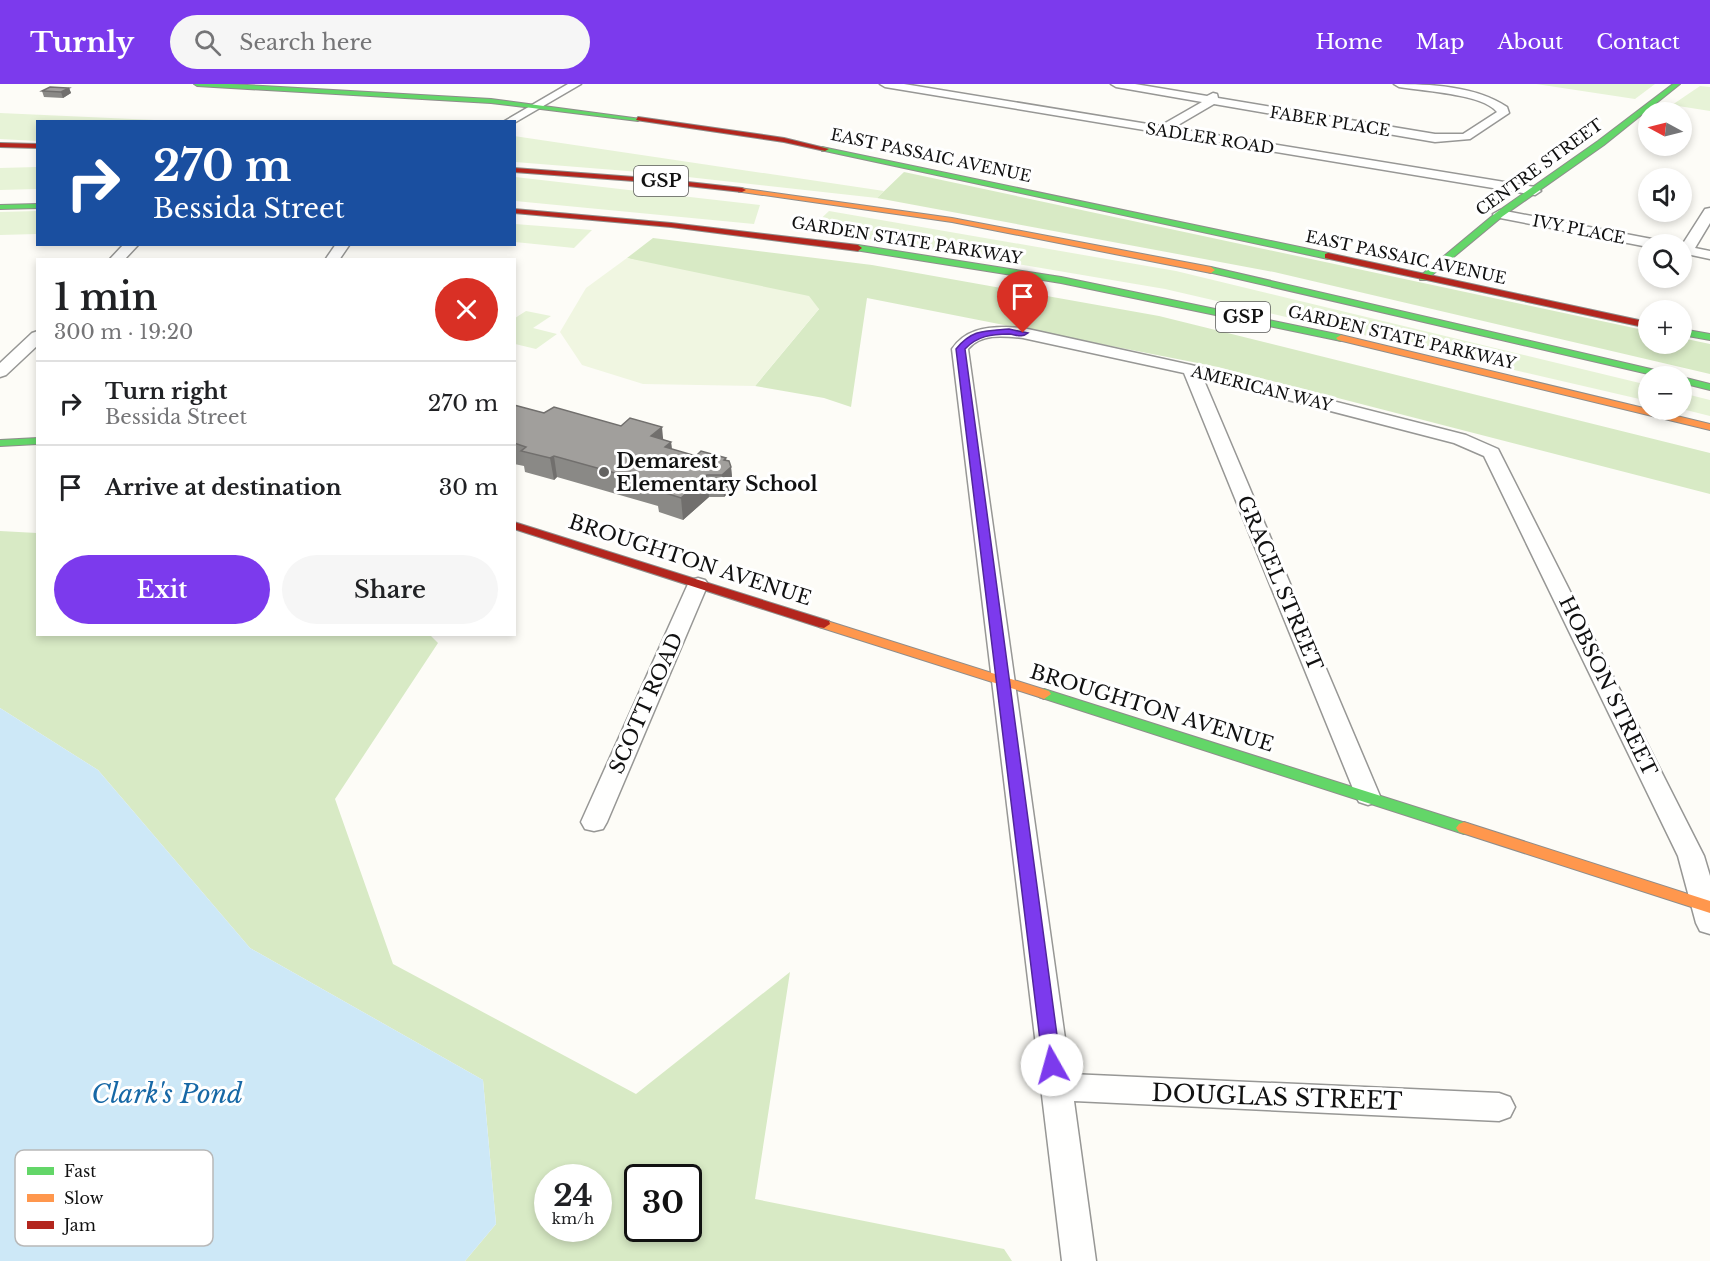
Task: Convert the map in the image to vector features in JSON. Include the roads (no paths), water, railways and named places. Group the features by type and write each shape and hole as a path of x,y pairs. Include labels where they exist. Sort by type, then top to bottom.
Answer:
{"main road":[{"name":"EAST PASSAIC AVENUE","path":"197,84 444,97 537,106 784,140 1638,323"},
{"name":"CENTRE STREET","path":"1423,278 1500,214 1535,191 1677,84"},
{"path":"0,145 36,146"},
{"path":"8,159 36,159"},
{"name":"GARDEN STATE PARKWAY","path":"516,170 576,173 797,196 1040,234 1300,287 1638,369"},
{"path":"0,201 36,200"},
{"path":"0,207 36,206"},
{"name":"GARDEN STATE PARKWAY","path":"516,211 770,236 885,251 1055,280 1294,328 1710,427"},
{"path":"1692,334 1710,337"},
{"path":"1692,382 1710,387"},
{"path":"0,443 36,441"},
{"name":"BROUGHTON AVENUE","path":"516,526 1368,796 1708,912"}],"street":[{"path":"512,120 576,84"},
{"name":"SADLER ROAD","path":"885,84 1535,191"},
{"name":"FABER PLACE","path":"1116,84 1213,96 1447,139 1471,134 1503,113 1499,105 1473,97 1400,84"},
{"path":"1161,130 1213,96"},
{"path":"1692,238 1710,212"},
{"name":"IVY PLACE","path":"1500,214 1638,240"},
{"path":"118,258 130,246"},
{"path":"1692,252 1710,255"},
{"name":"AMERICAN WAY","path":"1003,681 960,349 971,337 1009,332 1191,370 1467,441 1492,453"},
{"path":"0,372 36,338"},
{"name":"GRACEL STREET","path":"1191,370 1368,796"},
{"name":"HOBSON STREET","path":"1492,453 1691,856 1708,912"},
{"name":"SCOTT ROAD","path":"594,822 698,584"},
{"path":"1003,681 1079,1261"},
{"name":"DOUGLAS STREET","path":"1055,1087 1499,1107"}],"water":[{"name":"Clark's Pond","path":"0,708 98,770 250,948 483,1080 496,1224 465,1261 0,1261"}],"place":[{"name":"Demarest Elementary School","path":"604,472"}]}
